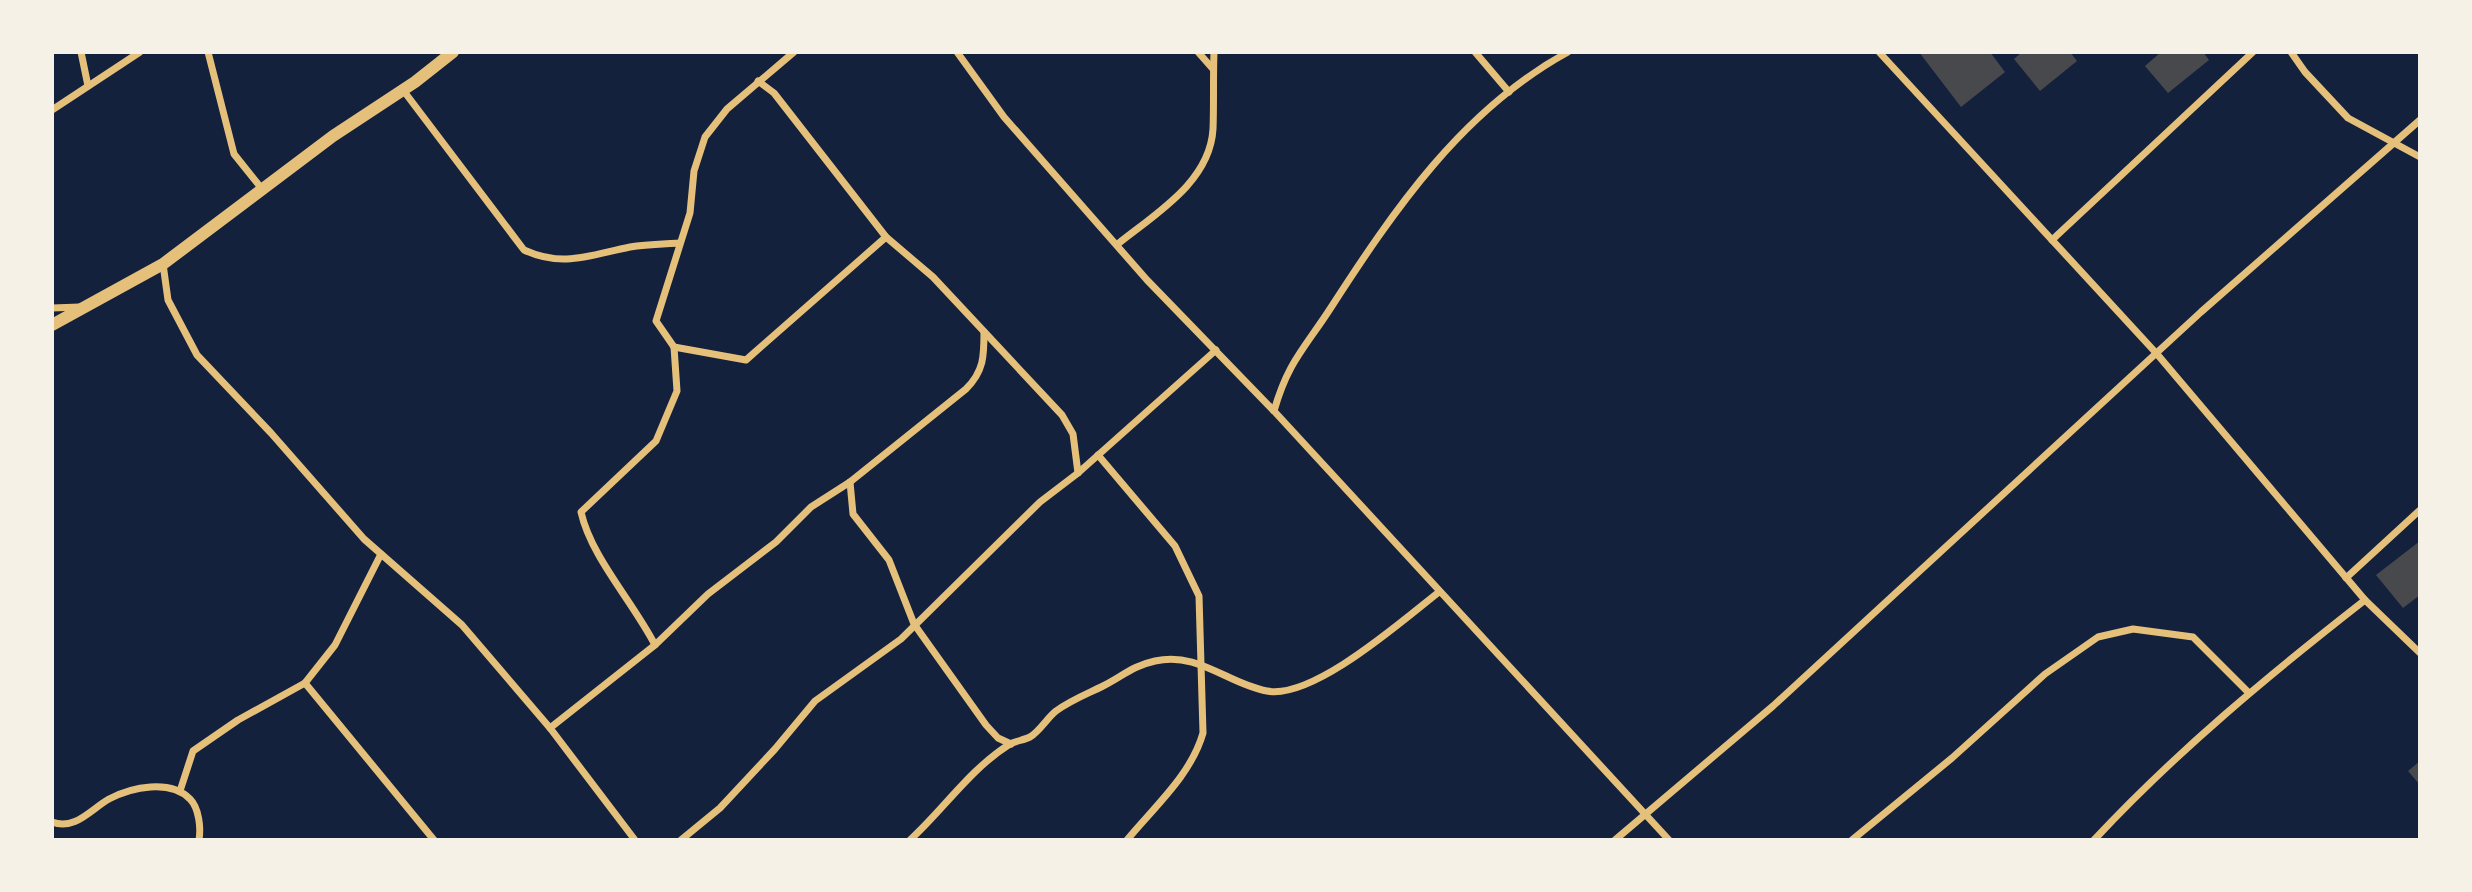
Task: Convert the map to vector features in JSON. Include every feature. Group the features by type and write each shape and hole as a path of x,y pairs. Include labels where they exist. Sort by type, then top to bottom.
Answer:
{"street":[{"path":"81,52 88,86"},
{"path":"52,110 140,52"},
{"path":"208,52 234,154 262,189"},
{"path":"52,325 163,264 262,189 453,52"},
{"path":"655,645 637,611 586,535 581,512 656,441 677,391 674,347 656,321 690,213 694,171 705,138 727,109 794,52"},
{"path":"957,52 1004,117 1118,243 1147,280 1274,411 1438,592 1669,839"},
{"path":"1198,52 1213,69"},
{"path":"1118,243 1191,183 1213,132 1214,52"},
{"path":"1475,52 1509,92"},
{"path":"1274,411 1291,362 1321,324 1389,219 1467,127 1509,92 1568,52"},
{"path":"1880,52 2157,354 2365,600 2420,653"},
{"path":"2052,240 2253,52"},
{"path":"2291,52 2305,72 2348,118 2420,157"},
{"path":"758,80 783,103 887,237 915,260 1062,415 1073,434 1078,473"},
{"path":"402,90 524,250 544,259 566,260 632,247 680,243"},
{"path":"1615,839 1804,679 2157,354 2420,120"},
{"path":"674,347 746,360 887,237"},
{"path":"163,264 168,300 197,355 271,433 364,540 462,625 550,728 635,839"},
{"path":"52,308 86,307"},
{"path":"550,728 655,645 708,594 776,542 811,507 850,482 977,378 984,359 984,332"},
{"path":"681,839 720,807 775,749 815,701 901,639 1031,510 1078,473 1216,351"},
{"path":"1098,455 1175,546 1199,596 1203,733 1197,754 1185,773 1127,839"},
{"path":"850,482 853,514 889,560 915,624 986,725 998,738 1011,744"},
{"path":"2346,578 2420,510"},
{"path":"180,791 193,751 238,720 304,683 335,645 381,554"},
{"path":"910,839 957,789 1011,744 1031,737 1054,713 1072,700 1106,685 1130,668 1175,659 1201,664 1266,691 1281,691 1323,677 1387,635 1438,592"},
{"path":"2094,839 2144,786 2249,693 2365,600"},
{"path":"1852,839 1952,758 2045,674 2098,637 2133,629 2193,637 2249,693"},
{"path":"304,683 434,839"},
{"path":"52,822 62,825 80,820 113,797 161,785 180,791 192,800 197,812 199,839"}],"building":[{"path":"1919,52 1990,52 2005,72 1961,107"},
{"path":"2022,52 2070,52 2077,61 2040,91 2014,59"},
{"path":"2161,52 2203,52 2209,60 2168,93 2145,66"},
{"path":"2420,541 2420,595 2403,608 2376,575"},
{"path":"2420,761 2420,785 2408,771"}]}
